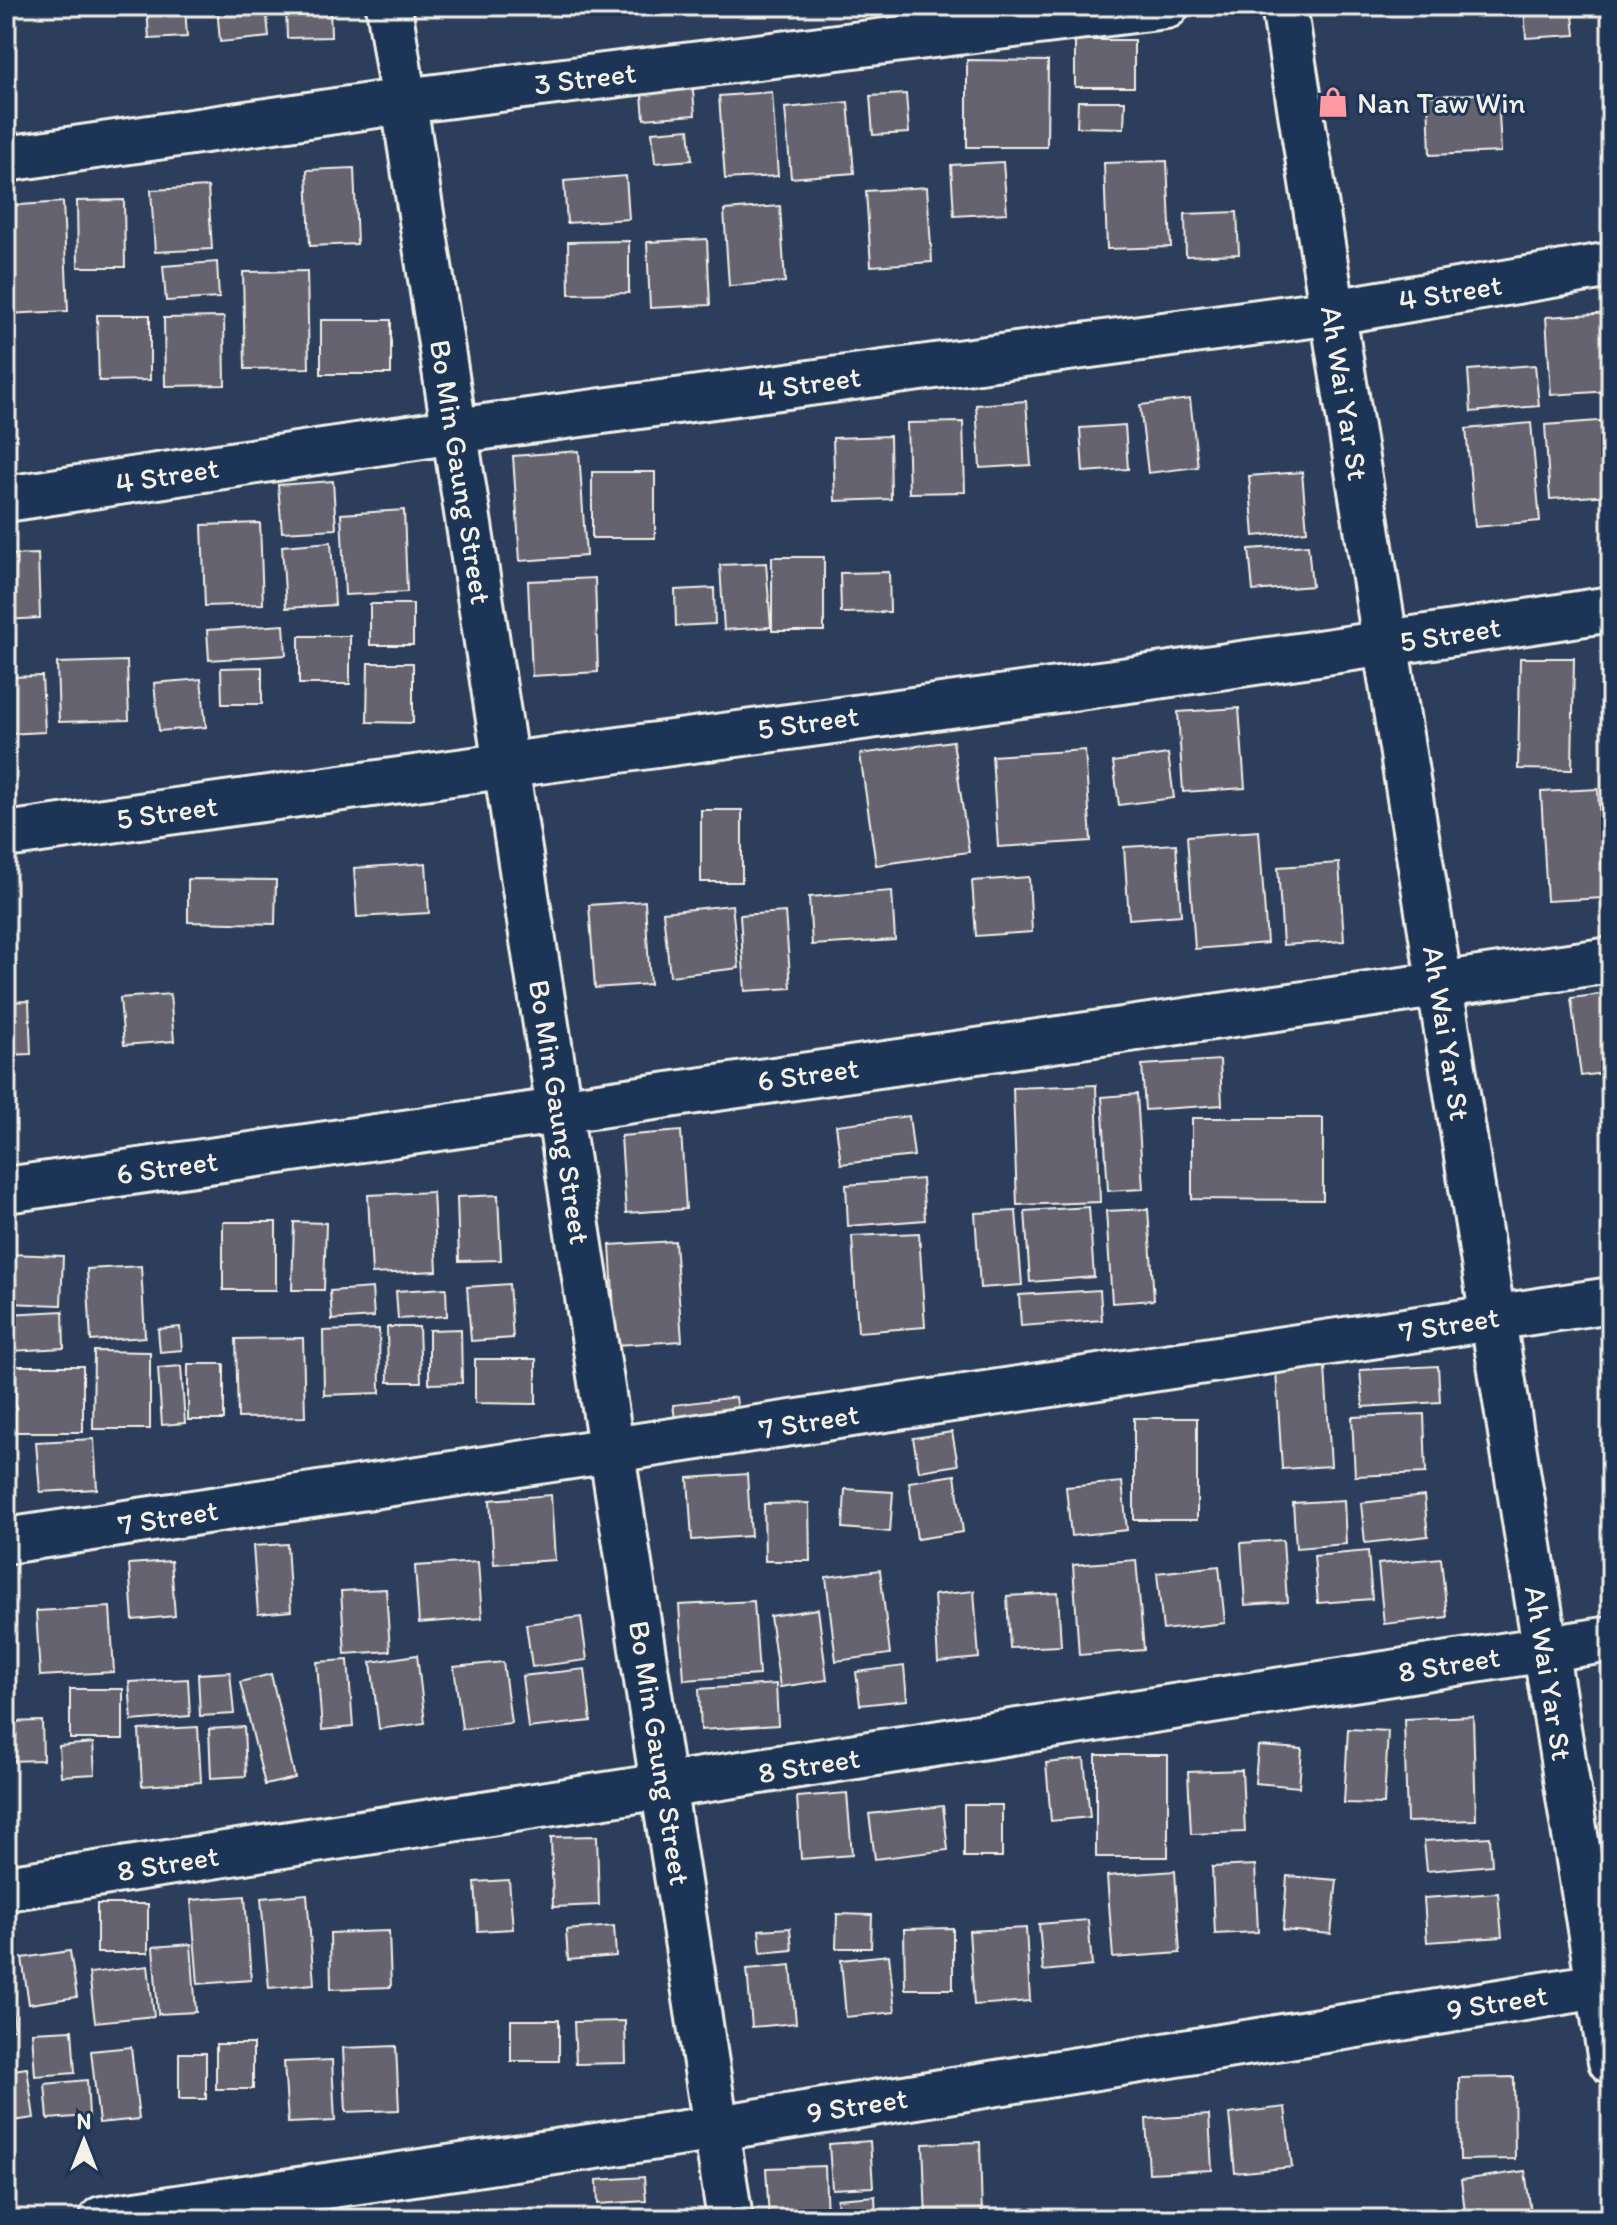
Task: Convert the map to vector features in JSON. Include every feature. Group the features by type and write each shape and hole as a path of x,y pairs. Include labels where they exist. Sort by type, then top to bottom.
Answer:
{"street":[{"name":"Bo Min Gaung Street","path":"389,6 730,2219"},
{"name":"3 Street","path":"6,159 404,101 1166,6"},
{"name":"Ah Wai Yar St","path":"1284,6 1545,1648 1605,1984 1611,2061"},
{"name":"4 Street","path":"6,499 455,431 1333,312 1611,265"},
{"name":"5 Street","path":"6,835 506,763 1385,644 1611,609"},
{"name":"6 Street","path":"6,1190 1611,960"},
{"name":"7 Street","path":"6,1541 1611,1300"},
{"name":"8 Street","path":"6,1888 1611,1639"},
{"name":"9 Street","path":"102,2219 718,2128 1605,1984"}],"building":[{"path":"147,6 185,6 187,37 149,39"},
{"path":"217,6 266,6 269,37 220,42"},
{"path":"286,6 330,6 331,37 287,38"},
{"path":"1524,6 1572,6 1575,35 1526,38"},
{"path":"1075,40 1134,40 1134,87 1075,87"},
{"path":"967,60 1048,61 1047,147 967,147"},
{"path":"692,79 695,115 644,119 641,83"},
{"path":"772,92 778,176 725,179 719,96"},
{"path":"1498,93 1501,152 1430,155 1428,96"},
{"path":"906,94 909,133 873,135 870,96"},
{"path":"1078,101 1125,101 1124,128 1077,127"},
{"path":"848,102 854,173 791,178 785,108"},
{"path":"689,129 692,160 655,163 652,132"},
{"path":"1167,161 1171,247 1107,249 1104,163"},
{"path":"1003,162 1007,213 954,216 951,165"},
{"path":"354,168 357,244 310,246 307,170"},
{"path":"626,176 629,219 567,223 564,181"},
{"path":"208,187 212,249 155,252 151,190"},
{"path":"927,187 932,262 871,266 866,191"},
{"path":"124,200 125,267 78,267 77,201"},
{"path":"63,202 68,311 6,314 6,206"},
{"path":"780,206 785,282 729,286 724,210"},
{"path":"1237,212 1239,254 1186,256 1185,214"},
{"path":"707,239 710,305 650,308 647,242"},
{"path":"629,241 629,293 569,294 568,242"},
{"path":"217,262 219,298 166,301 163,266"},
{"path":"307,271 309,368 245,369 243,272"},
{"path":"1611,313 1611,391 1551,395 1546,317"},
{"path":"97,315 150,315 150,380 99,381"},
{"path":"224,317 225,385 165,386 164,318"},
{"path":"321,320 391,320 391,374 321,374"},
{"path":"1535,365 1539,406 1471,412 1468,370"},
{"path":"1190,399 1198,467 1148,473 1140,405"},
{"path":"1026,401 1031,465 980,468 976,405"},
{"path":"1611,420 1611,495 1550,499 1545,425"},
{"path":"963,422 965,492 909,493 907,423"},
{"path":"1531,423 1540,521 1475,527 1466,429"},
{"path":"1125,425 1128,469 1083,472 1080,428"},
{"path":"890,436 891,499 835,501 833,438"},
{"path":"579,451 586,556 520,561 513,456"},
{"path":"592,472 655,472 655,538 592,538"},
{"path":"1302,472 1307,531 1254,536 1249,476"},
{"path":"333,481 336,529 282,532 278,485"},
{"path":"404,510 407,592 345,595 341,514"},
{"path":"10,517 13,547 6,547 6,518"},
{"path":"260,523 263,604 205,606 202,525"},
{"path":"331,542 335,605 286,608 282,546"},
{"path":"1308,545 1312,586 1253,591 1249,549"},
{"path":"38,554 40,618 6,620 6,555"},
{"path":"772,557 824,557 824,631 772,631"},
{"path":"766,563 771,627 724,630 720,565"},
{"path":"889,572 890,612 841,613 840,573"},
{"path":"595,578 598,672 532,676 528,581"},
{"path":"714,588 715,624 676,626 675,590"},
{"path":"370,604 413,604 413,645 370,645"},
{"path":"284,625 286,655 209,660 207,630"},
{"path":"299,636 350,636 350,684 299,684"},
{"path":"1520,658 1574,658 1572,770 1518,769"},
{"path":"127,661 129,720 59,722 57,663"},
{"path":"368,663 413,663 413,723 367,722"},
{"path":"262,667 262,704 222,704 221,668"},
{"path":"42,676 45,732 6,734 6,677"},
{"path":"201,679 206,727 159,731 154,683"},
{"path":"1239,708 1245,788 1183,792 1178,712"},
{"path":"953,741 969,852 876,865 860,754"},
{"path":"1085,750 1091,841 998,847 992,756"},
{"path":"1168,754 1174,798 1119,805 1113,762"},
{"path":"1598,789 1604,898 1547,901 1541,792"},
{"path":"701,810 742,810 742,882 701,882"},
{"path":"1259,831 1267,943 1195,949 1187,836"},
{"path":"1176,844 1181,915 1129,919 1124,847"},
{"path":"426,863 429,913 357,917 354,868"},
{"path":"1339,863 1344,941 1283,945 1278,867"},
{"path":"1029,877 1032,932 976,936 972,881"},
{"path":"188,879 276,880 275,924 188,922"},
{"path":"892,891 895,940 812,945 809,897"},
{"path":"645,901 650,984 595,988 589,905"},
{"path":"732,905 739,968 670,976 663,912"},
{"path":"785,912 791,988 745,991 740,915"},
{"path":"1611,993 1611,1072 1581,1076 1571,998"},
{"path":"170,994 174,1041 124,1045 120,998"},
{"path":"29,1001 31,1054 6,1055 6,1002"},
{"path":"1220,1060 1222,1105 1145,1110 1142,1065"},
{"path":"1096,1085 1100,1202 1017,1205 1013,1088"},
{"path":"1137,1094 1143,1189 1108,1191 1102,1097"},
{"path":"909,1116 914,1156 841,1164 836,1125"},
{"path":"1192,1118 1323,1118 1323,1200 1192,1199"},
{"path":"681,1131 686,1209 626,1213 621,1136"},
{"path":"922,1179 925,1220 848,1226 846,1185"},
{"path":"433,1192 437,1271 372,1274 368,1195"},
{"path":"498,1195 501,1260 459,1261 457,1197"},
{"path":"1089,1207 1094,1277 1030,1282 1025,1211"},
{"path":"1148,1209 1154,1300 1112,1303 1106,1211"},
{"path":"1016,1211 1022,1285 980,1288 975,1213"},
{"path":"223,1222 276,1222 276,1290 223,1290"},
{"path":"294,1222 326,1223 324,1290 292,1290"},
{"path":"919,1233 925,1327 858,1332 852,1236"},
{"path":"675,1241 682,1341 616,1345 610,1245"},
{"path":"9,1254 63,1256 61,1305 7,1303"},
{"path":"141,1266 145,1337 91,1341 87,1269"},
{"path":"509,1284 513,1338 471,1341 467,1287"},
{"path":"372,1288 374,1317 332,1320 330,1291"},
{"path":"446,1288 447,1316 398,1319 396,1291"},
{"path":"1100,1290 1102,1320 1021,1326 1019,1295"},
{"path":"63,1311 64,1348 11,1351 8,1314"},
{"path":"180,1327 182,1350 160,1352 158,1329"},
{"path":"387,1327 419,1327 421,1382 388,1382"},
{"path":"379,1329 380,1393 324,1395 323,1331"},
{"path":"461,1329 462,1383 429,1384 429,1330"},
{"path":"303,1338 305,1417 238,1418 236,1339"},
{"path":"94,1351 150,1352 150,1429 93,1429"},
{"path":"475,1359 536,1359 536,1404 475,1403"},
{"path":"188,1364 224,1364 224,1420 188,1420"},
{"path":"15,1366 83,1366 83,1432 15,1432"},
{"path":"181,1366 185,1423 162,1425 158,1368"},
{"path":"1438,1366 1440,1402 1363,1407 1360,1370"},
{"path":"1325,1367 1331,1466 1282,1469 1276,1370"},
{"path":"736,1397 742,1445 680,1454 673,1405"},
{"path":"1424,1414 1426,1473 1355,1476 1352,1417"},
{"path":"1134,1418 1197,1418 1197,1520 1134,1520"},
{"path":"952,1432 958,1465 919,1471 913,1438"},
{"path":"94,1439 97,1489 40,1492 36,1442"},
{"path":"747,1474 751,1536 692,1540 688,1478"},
{"path":"955,1475 963,1532 917,1539 909,1482"},
{"path":"1122,1482 1127,1530 1071,1536 1066,1487"},
{"path":"845,1489 893,1492 890,1532 843,1528"},
{"path":"551,1495 555,1560 494,1564 490,1500"},
{"path":"1424,1496 1428,1536 1365,1543 1361,1503"},
{"path":"1344,1500 1346,1544 1296,1548 1293,1503"},
{"path":"809,1503 810,1561 765,1561 764,1504"},
{"path":"1283,1540 1287,1602 1245,1605 1241,1543"},
{"path":"287,1544 291,1611 258,1614 253,1546"},
{"path":"1368,1551 1372,1599 1318,1603 1314,1556"},
{"path":"1441,1558 1447,1617 1384,1624 1378,1564"},
{"path":"1136,1560 1144,1650 1079,1655 1073,1565"},
{"path":"171,1561 175,1616 133,1620 129,1564"},
{"path":"478,1562 482,1618 419,1623 415,1566"},
{"path":"1219,1566 1225,1623 1163,1630 1157,1573"},
{"path":"880,1570 890,1654 836,1661 826,1577"},
{"path":"386,1589 390,1651 345,1654 341,1591"},
{"path":"974,1591 979,1658 938,1662 934,1595"},
{"path":"1058,1593 1061,1646 1010,1648 1007,1596"},
{"path":"754,1601 759,1675 684,1680 679,1605"},
{"path":"110,1607 114,1672 40,1676 36,1611"},
{"path":"818,1609 827,1680 780,1687 770,1616"},
{"path":"581,1617 587,1660 532,1667 526,1624"},
{"path":"417,1655 425,1723 379,1729 371,1662"},
{"path":"348,1660 353,1727 322,1730 317,1662"},
{"path":"503,1662 511,1723 462,1729 454,1667"},
{"path":"904,1666 907,1700 860,1705 856,1672"},
{"path":"585,1669 591,1721 528,1728 522,1676"},
{"path":"230,1672 234,1714 200,1716 198,1674"},
{"path":"271,1674 295,1778 265,1785 240,1682"},
{"path":"188,1679 190,1716 132,1721 129,1682"},
{"path":"776,1684 778,1725 701,1730 699,1689"},
{"path":"70,1689 123,1689 123,1739 70,1739"},
{"path":"1473,1716 1476,1820 1407,1822 1404,1719"},
{"path":"42,1721 43,1760 6,1761 6,1722"},
{"path":"198,1727 201,1782 142,1786 139,1730"},
{"path":"244,1727 246,1776 211,1778 209,1729"},
{"path":"1348,1729 1388,1731 1384,1804 1344,1803"},
{"path":"93,1743 95,1774 61,1776 59,1746"},
{"path":"1258,1746 1302,1749 1299,1787 1255,1783"},
{"path":"1096,1755 1168,1755 1168,1857 1096,1857"},
{"path":"1084,1759 1090,1817 1051,1821 1046,1763"},
{"path":"1242,1770 1245,1832 1191,1834 1188,1772"},
{"path":"847,1793 852,1855 801,1859 797,1797"},
{"path":"964,1805 1002,1805 1002,1857 964,1857"},
{"path":"943,1806 948,1850 875,1859 869,1814"},
{"path":"597,1836 599,1905 553,1907 551,1837"},
{"path":"1490,1837 1492,1865 1427,1871 1424,1841"},
{"path":"1255,1865 1258,1932 1215,1934 1212,1867"},
{"path":"1175,1871 1180,1953 1113,1958 1107,1876"},
{"path":"1287,1876 1337,1880 1331,1934 1283,1930"},
{"path":"509,1880 513,1929 478,1931 475,1882"},
{"path":"1498,1893 1502,1937 1427,1942 1424,1898"},
{"path":"307,1894 314,1984 269,1988 261,1898"},
{"path":"245,1896 251,1980 198,1984 191,1900"},
{"path":"97,1904 148,1904 148,1953 97,1953"},
{"path":"837,1914 872,1915 871,1948 836,1948"},
{"path":"1088,1920 1092,1966 1043,1971 1039,1924"},
{"path":"614,1926 616,1956 568,1960 566,1930"},
{"path":"790,1928 792,1950 761,1953 759,1930"},
{"path":"953,1928 953,1989 905,1989 904,1929"},
{"path":"1026,1928 1030,2001 974,2005 969,1931"},
{"path":"389,1931 391,1987 331,1989 330,1933"},
{"path":"191,1944 196,2012 158,2014 153,1947"},
{"path":"70,1951 77,1997 29,2004 22,1958"},
{"path":"889,1955 895,2012 846,2017 841,1960"},
{"path":"6,1958 15,2029 6,2030"},
{"path":"791,1965 796,2023 752,2027 747,1969"},
{"path":"148,1966 154,2016 95,2022 89,1973"},
{"path":"511,2020 559,2020 559,2061 511,2061"},
{"path":"625,2021 626,2063 576,2064 574,2022"},
{"path":"72,2030 75,2073 35,2076 32,2032"},
{"path":"216,2044 253,2044 253,2089 216,2089"},
{"path":"396,2046 399,2110 346,2112 343,2048"},
{"path":"131,2047 139,2119 99,2123 91,2051"},
{"path":"179,2053 206,2053 206,2099 179,2099"},
{"path":"332,2060 335,2121 288,2123 284,2062"},
{"path":"27,2068 34,2118 6,2122 6,2071"},
{"path":"1514,2077 1515,2159 1460,2160 1459,2078"},
{"path":"87,2080 89,2116 48,2119 45,2084"},
{"path":"1285,2107 1292,2167 1235,2173 1229,2114"},
{"path":"1209,2115 1212,2170 1149,2173 1146,2119"},
{"path":"870,2141 873,2187 832,2189 829,2144"},
{"path":"980,2142 982,2219 926,2219 923,2144"},
{"path":"825,2166 827,2219 769,2219 766,2168"},
{"path":"1525,2171 1532,2219 1466,2219 1461,2180"},
{"path":"644,2177 646,2201 598,2204 597,2180"},
{"path":"875,2196 876,2219 839,2219 837,2199"},
{"path":"658,2215 658,2219 600,2218"}],"place":[{"name":"Nan Taw Win","path":"1333,102"}]}
